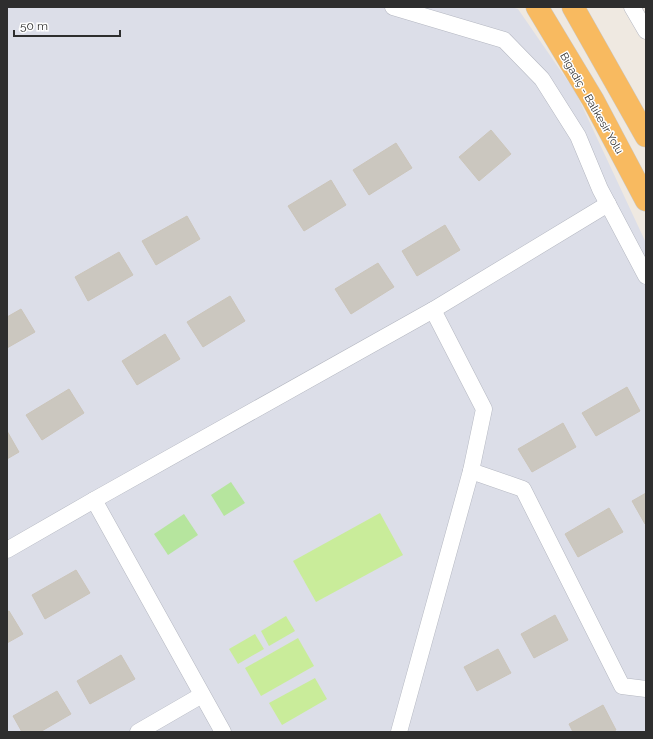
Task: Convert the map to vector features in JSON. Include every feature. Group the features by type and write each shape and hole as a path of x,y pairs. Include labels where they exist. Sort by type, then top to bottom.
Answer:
{"highway":[{"name":"Bigadiç - Balıkesir Yolu","path":"537,7 593,100 646,200"},
{"path":"573,7 646,136"}],"street":[{"path":"393,7 504,40 542,79 578,136 600,189 646,276"},
{"path":"632,7 646,31"},
{"path":"7,550 433,310 608,204"},
{"path":"399,732 471,471 484,409 433,310"},
{"path":"471,471 522,489 622,686 646,689"},
{"path":"94,500 223,732"},
{"path":"138,732 202,695"}],"shaded area":[{"path":"7,7 511,7 518,9 576,93 646,243 646,732 7,732"}],"green space":[{"path":"231,482 245,503 224,516 211,495"},
{"path":"380,513 403,555 316,602 293,561"},
{"path":"184,514 198,535 168,555 154,534"},
{"path":"286,616 295,631 269,646 261,631"},
{"path":"255,634 264,649 238,664 229,649"},
{"path":"298,638 314,666 261,696 245,668"},
{"path":"315,678 327,699 282,725 269,703"}],"building":[{"path":"491,130 511,154 479,181 459,157"},
{"path":"396,143 412,168 369,195 353,170"},
{"path":"331,180 346,205 304,231 288,206"},
{"path":"187,216 200,239 156,265 142,241"},
{"path":"445,225 460,250 417,276 402,251"},
{"path":"119,252 133,275 88,301 75,277"},
{"path":"378,263 394,287 351,314 335,289"},
{"path":"230,296 245,321 203,347 187,322"},
{"path":"21,309 35,332 7,348 7,317"},
{"path":"165,334 180,359 137,385 122,361"},
{"path":"627,387 640,411 596,436 582,413"},
{"path":"69,389 84,413 42,440 26,415"},
{"path":"563,423 576,447 532,472 518,449"},
{"path":"7,431 19,452 7,459"},
{"path":"646,493 646,524 645,524 632,501"},
{"path":"609,508 623,532 578,557 565,534"},
{"path":"76,570 90,593 45,619 32,595"},
{"path":"9,611 23,634 7,643 7,612"},
{"path":"555,615 568,640 534,658 521,634"},
{"path":"498,649 511,673 477,691 464,667"},
{"path":"121,655 135,679 90,704 77,681"},
{"path":"57,691 71,714 40,732 22,732 13,716"},
{"path":"603,705 616,730 612,732 573,732 569,724"}]}
